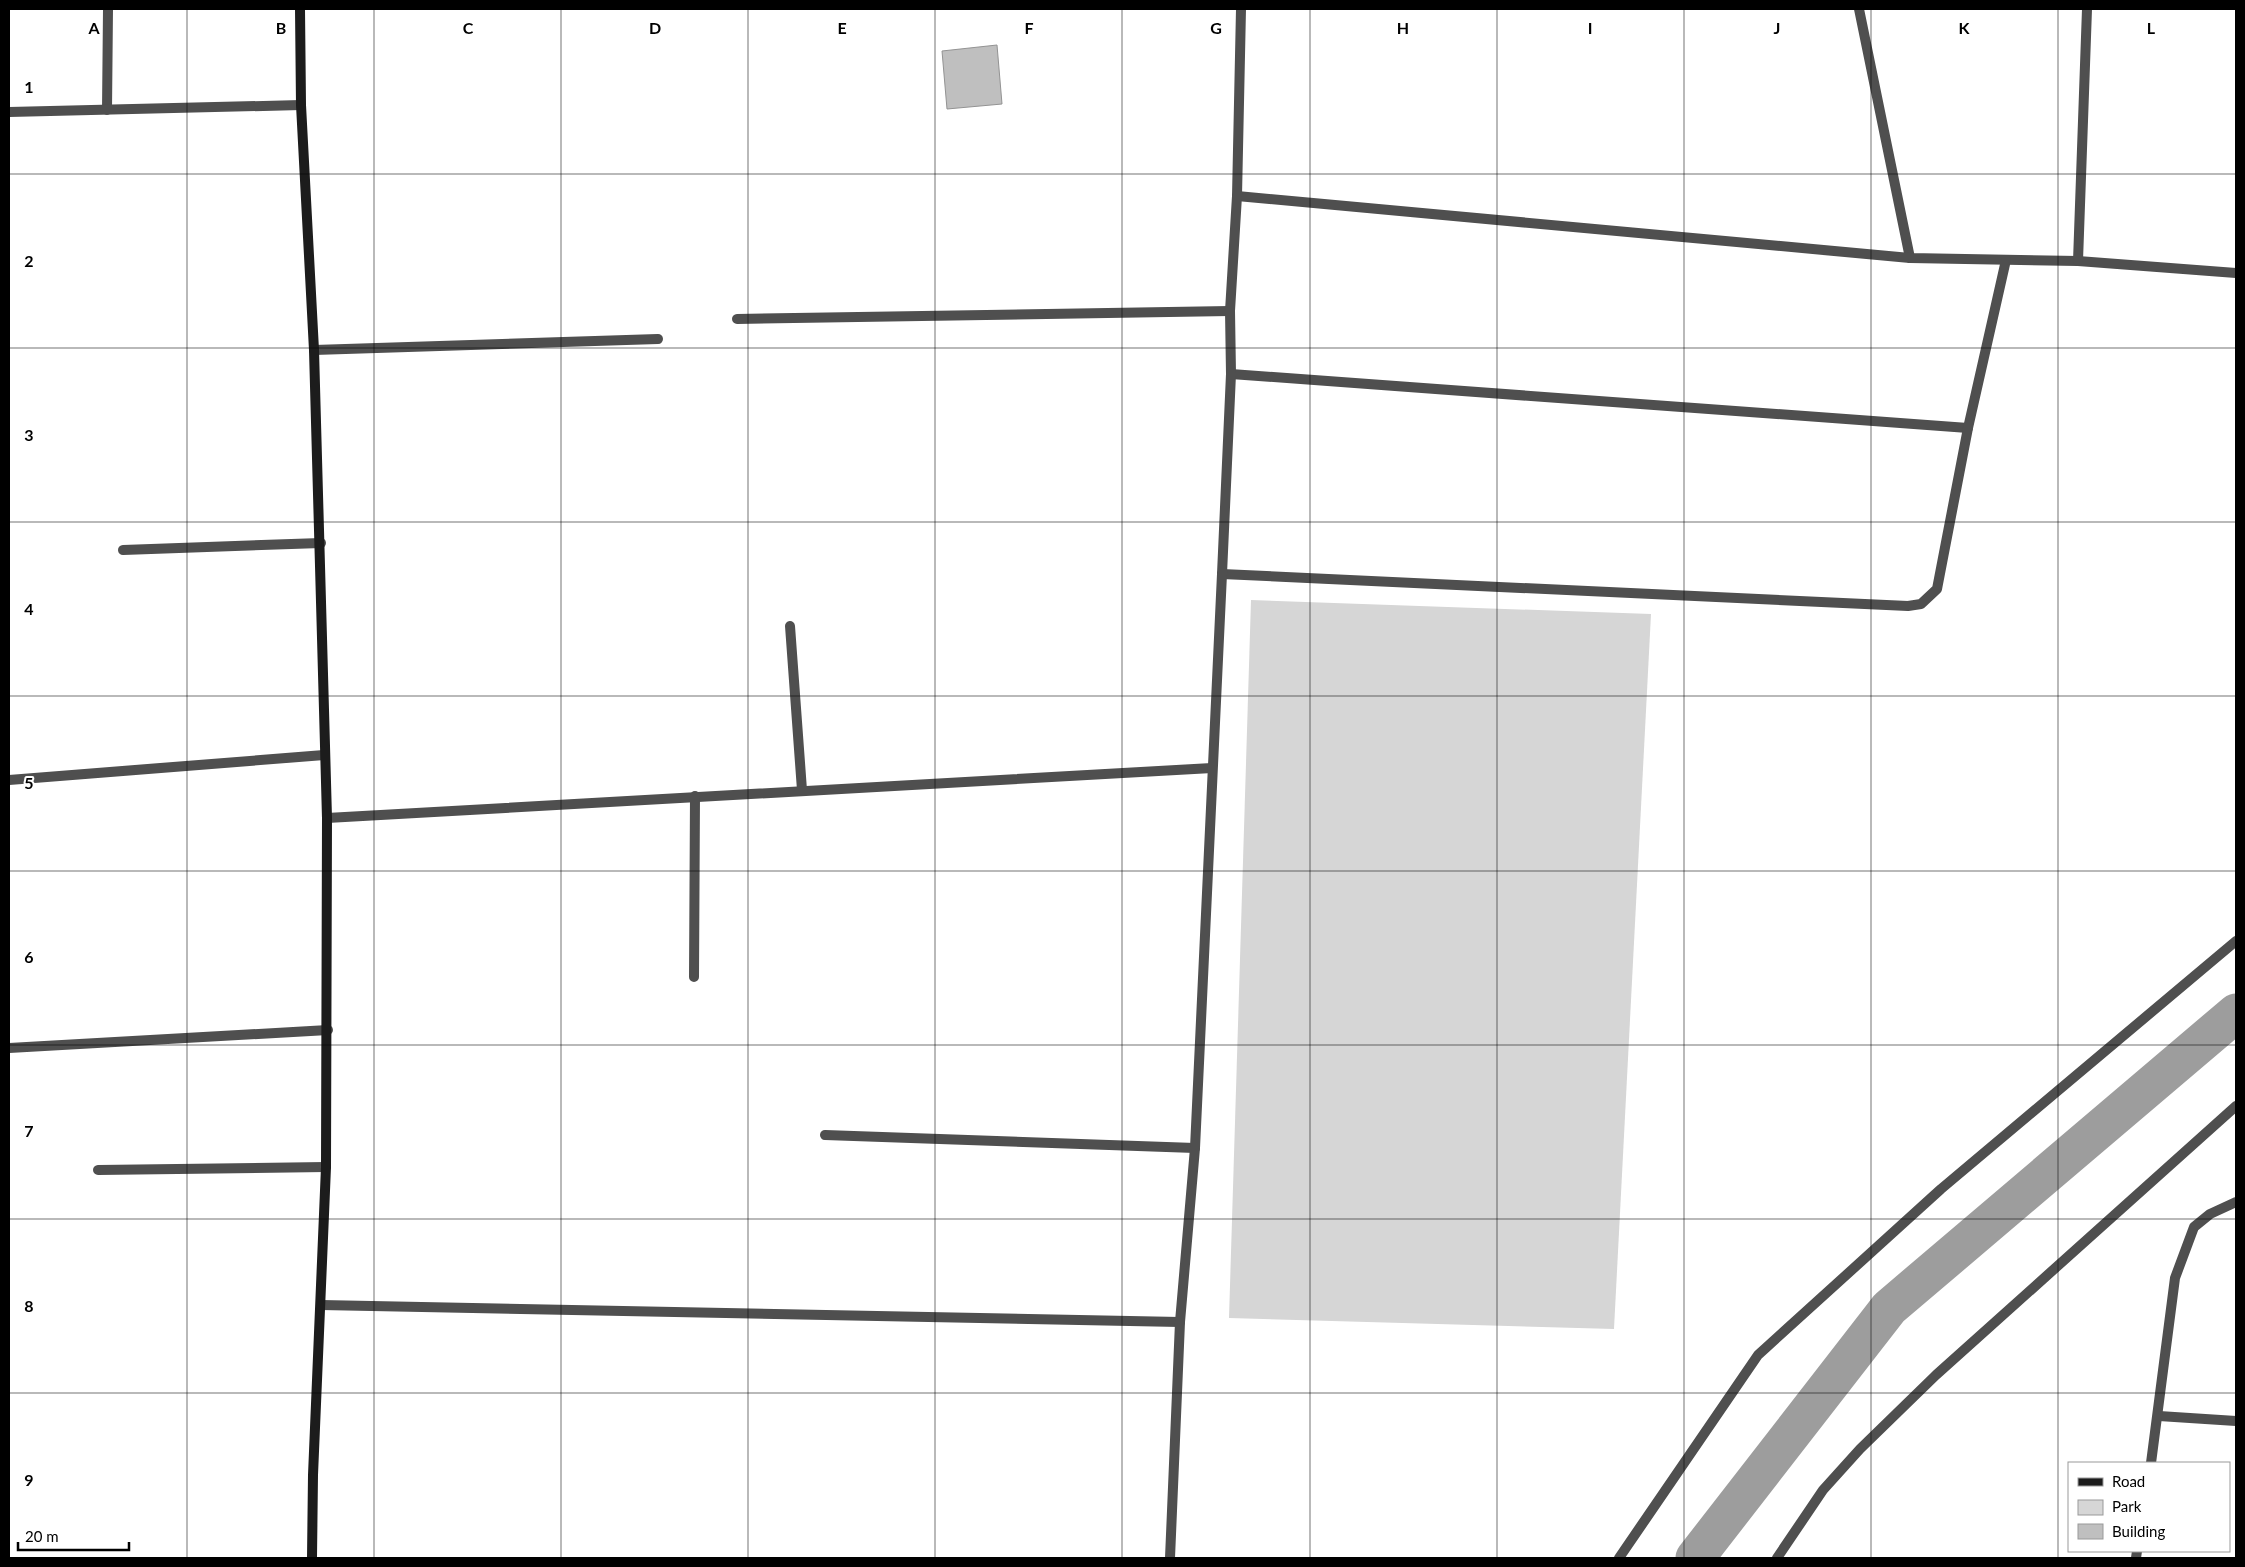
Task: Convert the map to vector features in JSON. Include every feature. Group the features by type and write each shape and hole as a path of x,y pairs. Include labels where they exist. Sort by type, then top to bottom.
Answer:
{"main road":[{"path":"300,9 301,106 314,350 321,543 324,755 327,818 328,1030 326,1167 313,1476 312,1558"}],"street":[{"path":"108,9 108,110"},
{"path":"1170,1558 1180,1322 1196,1148 1230,374 1230,311 1237,196 1241,9"},
{"path":"1859,9 1910,258"},
{"path":"2078,261 2087,9"},
{"path":"9,112 301,106"},
{"path":"1237,196 1910,258 2078,261 2236,273"},
{"path":"1222,574 1913,606 1921,604 1937,589 1968,428 2006,260"},
{"path":"738,319 1230,311"},
{"path":"314,350 658,339"},
{"path":"1230,374 1968,428"},
{"path":"123,550 321,543"},
{"path":"790,626 802,790"},
{"path":"9,780 324,755"},
{"path":"327,818 1212,768"},
{"path":"694,977 695,796"},
{"path":"1620,1558 1758,1355 1940,1189 2236,941"},
{"path":"9,1048 328,1030"},
{"path":"1777,1558 1824,1490 1860,1449 1936,1374 2236,1106"},
{"path":"825,1135 1196,1148"},
{"path":"98,1170 326,1167"},
{"path":"2151,1462 2175,1278 2194,1227 2210,1214 2236,1202"},
{"path":"321,1305 1180,1322"},
{"path":"2158,1416 2236,1421"}],"green space":[{"path":"1251,600 1651,614 1614,1329 1229,1318"}],"building":[{"path":"997,45 1002,104 947,109 942,51"}],"waterway":[{"path":"1695,1558 1889,1308 2236,1013"}]}
